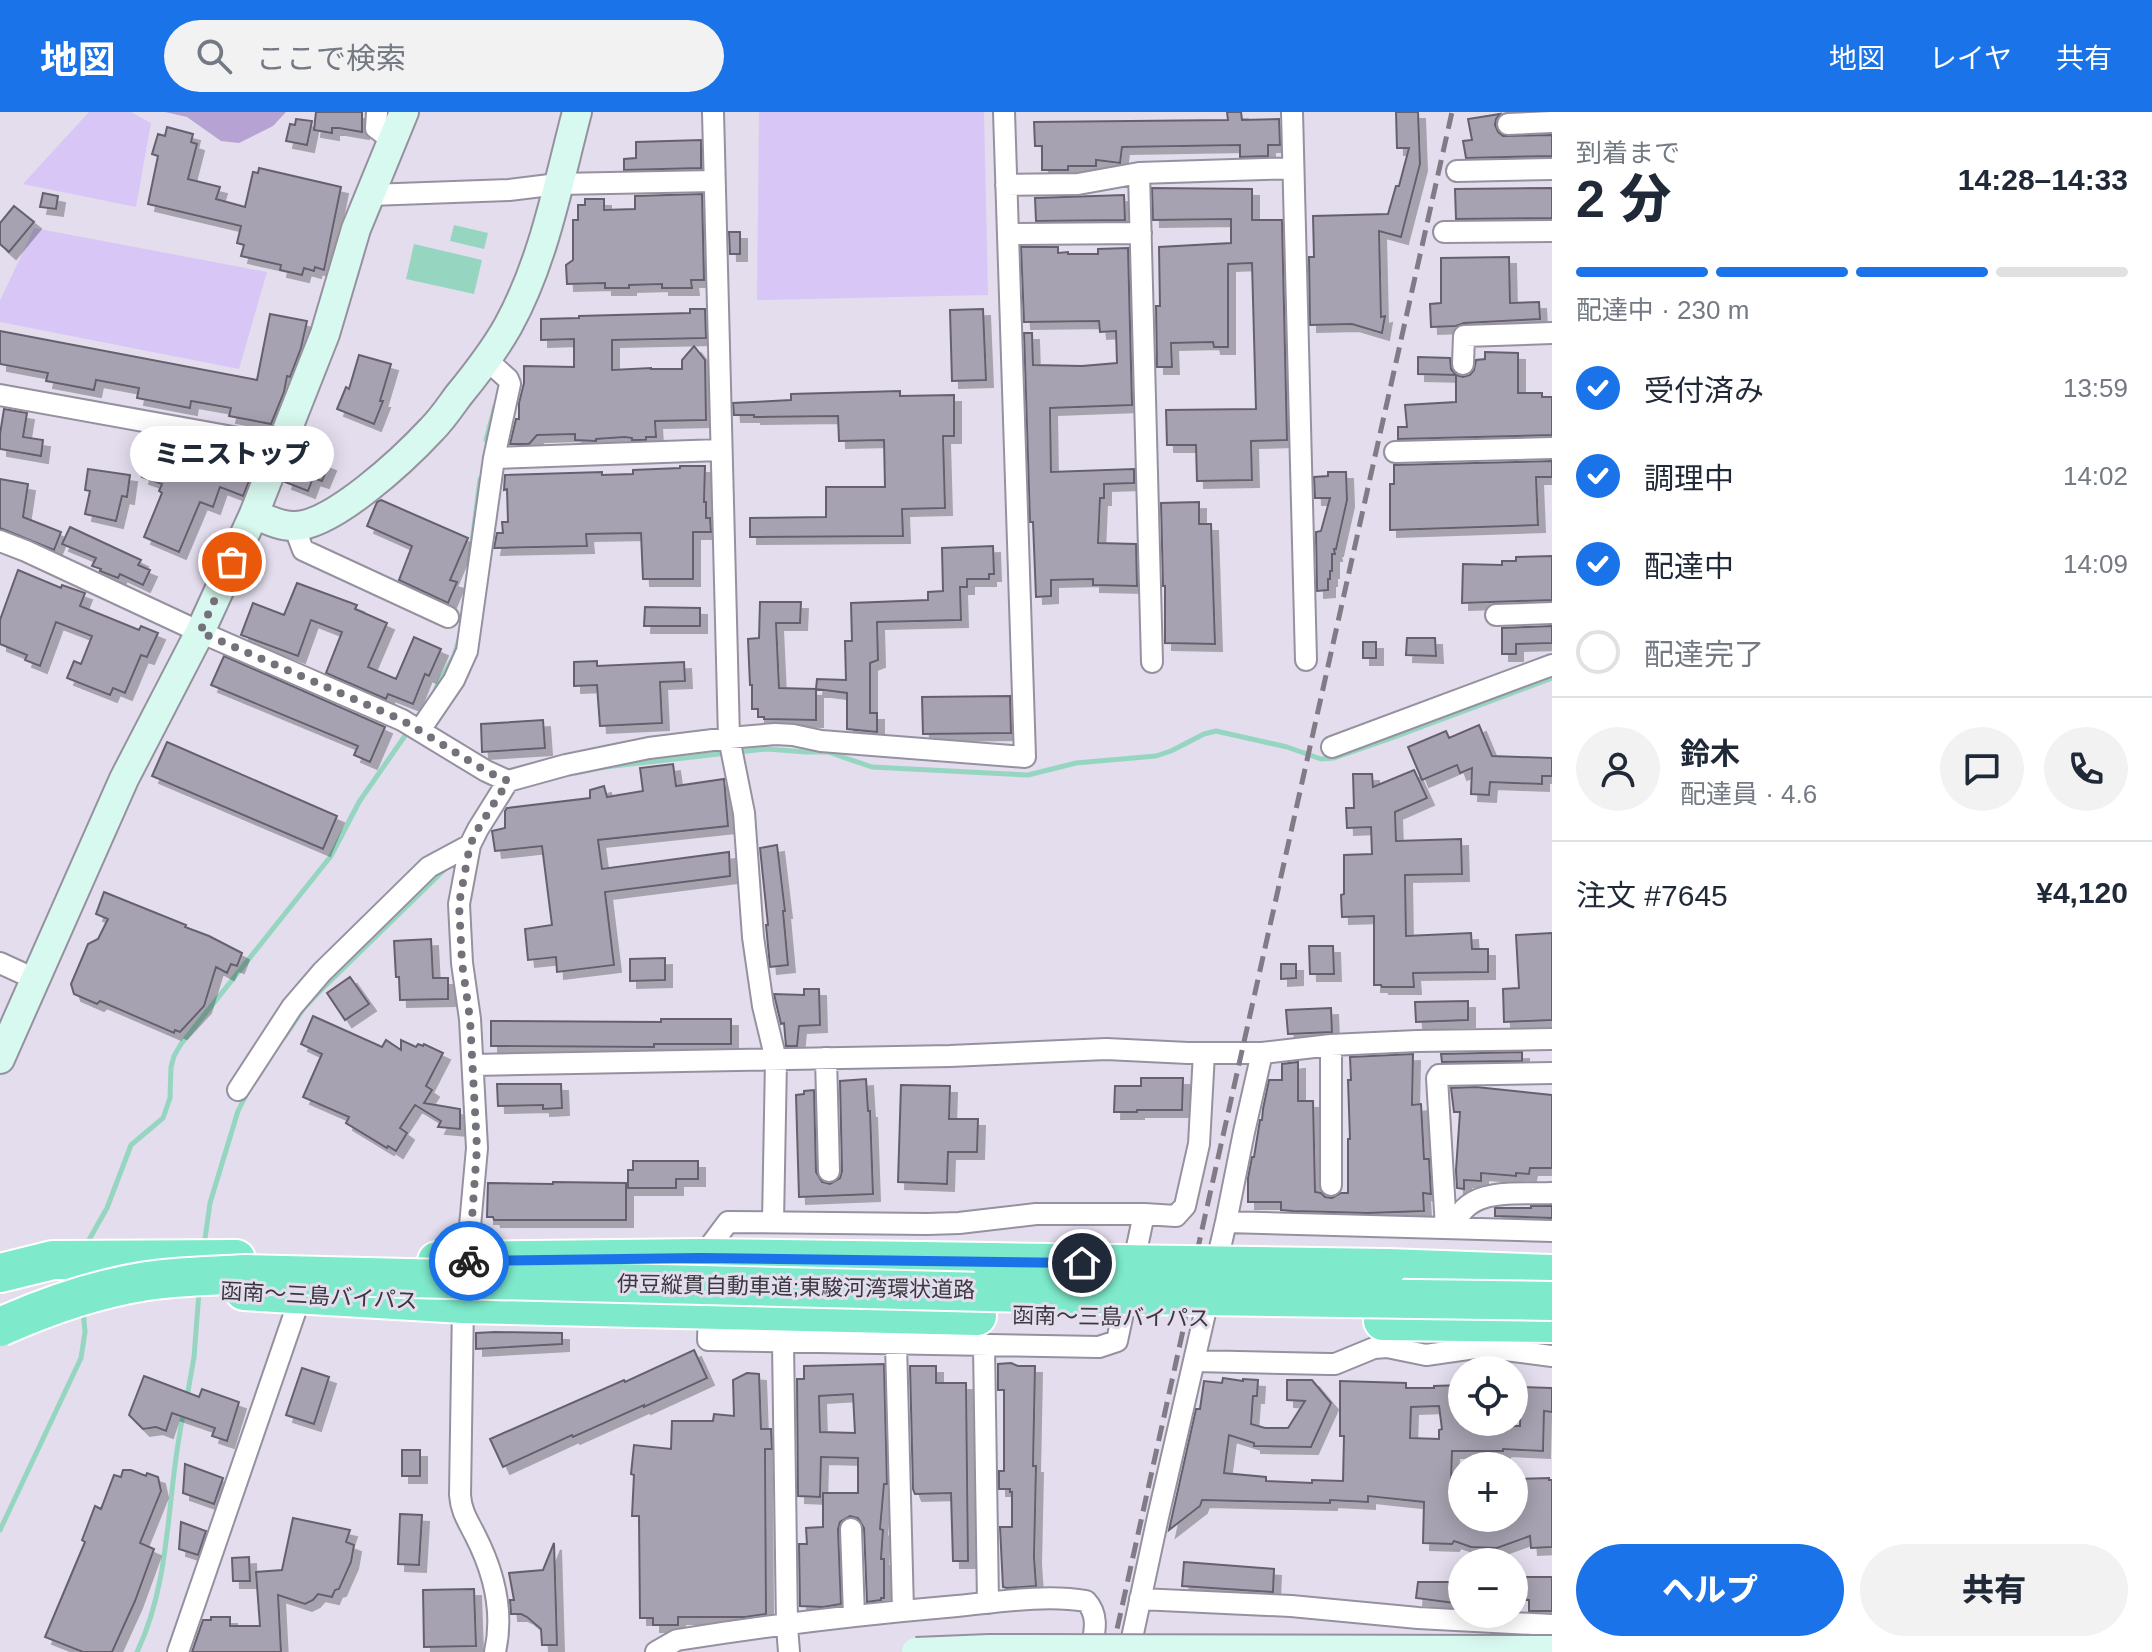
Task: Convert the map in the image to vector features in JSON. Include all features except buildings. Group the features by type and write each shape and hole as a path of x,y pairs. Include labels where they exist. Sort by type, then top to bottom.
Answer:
{"highway":[{"name":"函南～三島バイパス","path":"0,1273 53,1260 701,1258 1387,1268 1552,1274"},
{"name":"伊豆縦貫自動車道;東駿河湾環状道路","path":"0,1327 74,1298 114,1287 148,1281 245,1274 1072,1294 1552,1301"},
{"name":"函南～三島バイパス","path":"0,1298 62,1286 116,1284 463,1304 709,1309 980,1331 1383,1321 1552,1323"}],"street":[{"path":"377,112 376,128 392,140"},
{"path":"0,1059 124,779 200,632 254,514 325,334 356,229 404,112"},
{"path":"254,514 294,526 313,523 352,501 432,429 487,360 509,325 542,242 577,112"},
{"path":"713,112 729,738 744,813 753,937 763,1006 776,1060 773,1222"},
{"path":"0,541 402,720 508,781 649,748 775,734 821,741 1025,757 1004,112"},
{"path":"1292,112 1306,660"},
{"path":"1508,124 1552,122"},
{"path":"1006,185 1078,184 1139,173 1293,168"},
{"path":"1457,171 1552,169"},
{"path":"1139,173 1152,662"},
{"path":"370,195 509,190 558,184 714,181"},
{"path":"1444,232 1552,231"},
{"path":"1008,234 1141,233"},
{"path":"1463,364 1464,336 1552,333"},
{"path":"420,730 454,680 467,651 494,458 510,384 487,360"},
{"path":"0,395 282,446"},
{"path":"1395,452 1552,448"},
{"path":"494,458 720,450"},
{"path":"294,526 303,550 448,617"},
{"path":"1496,615 1552,613"},
{"path":"1332,747 1552,665"},
{"path":"495,1652 499,1618 496,1593 490,1568 460,1504 463,1304 477,1148 459,904 470,845 508,781"},
{"path":"238,1090 292,1007 322,972 429,867 470,845"},
{"path":"0,963 35,979"},
{"path":"473,1065 950,1056 1106,1049 1262,1053 1331,1045 1552,1039"},
{"path":"1331,1045 1331,1185"},
{"path":"701,1258 728,1222 927,1224 1036,1214 1176,1216 1185,1206 1199,1144 1204,1053"},
{"path":"1129,1652 1262,1053"},
{"path":"826,1058 829,1171"},
{"path":"1450,1228 1437,1078 1439,1075 1552,1073"},
{"path":"1450,1228 1460,1212 1484,1197 1494,1194 1552,1193"},
{"path":"709,1309 708,1340 896,1344 980,1331 1099,1347 1117,1341 1144,1214"},
{"path":"1226,1222 1552,1231"},
{"path":"178,1652 301,1295"},
{"path":"980,1331 988,1603"},
{"path":"783,1342 789,1652"},
{"path":"896,1344 903,1610"},
{"path":"1194,1361 1335,1364 1374,1348 1387,1347 1426,1355 1482,1347 1552,1356"},
{"path":"851,1529 854,1616"},
{"path":"656,1652 677,1640 854,1616 988,1603 1071,1599 1086,1601 1095,1616 1091,1652"},
{"path":"1140,1599 1291,1606 1365,1614 1552,1625"},
{"path":"1365,1614 1367,1652"},
{"path":"916,1652 989,1649 1552,1650"}],"shaded area":[{"path":"89,112 131,112 151,123 136,207 23,184"},
{"path":"165,112 286,112 273,126 239,143 221,141 187,117"},
{"path":"759,112 984,112 988,295 757,300"},
{"path":"454,225 488,233 484,249 450,241"},
{"path":"34,228 267,272 239,369 0,322 0,301"},
{"path":"414,244 482,260 474,294 406,279"}],"waterway":[{"path":"486,440 495,406"},
{"path":"469,566 480,479"},
{"path":"436,688 454,656 460,636"},
{"path":"737,752 767,749 828,752 872,767 1028,775 1076,763 1156,756 1216,731 1287,747 1321,759 1334,758 1552,678"},
{"path":"86,1245 107,1208 131,1145 163,1118 170,1098 171,1067 181,1044 331,856 359,802 409,730"},
{"path":"575,773 727,753"},
{"path":"285,1036 319,992 446,868"},
{"path":"204,1246 210,1203 238,1111 248,1091"},
{"path":"187,1397 194,1357 199,1292"},
{"path":"0,1530 81,1358 85,1332 83,1310"},
{"path":"137,1652 149,1623 163,1564 184,1411"}],"railway":[{"path":"1112,1652 1182,1335 1199,1243 1452,112"}],"way so far":[{"path":"232,562 200,632 402,720 508,781 470,845 459,904 462,963 470,1019 477,1148 469,1261"}],"place":[{"name":"ミニストップ","path":"232,562"}],"route":[{"path":"469,1261 701,1258 1082,1263"}]}
